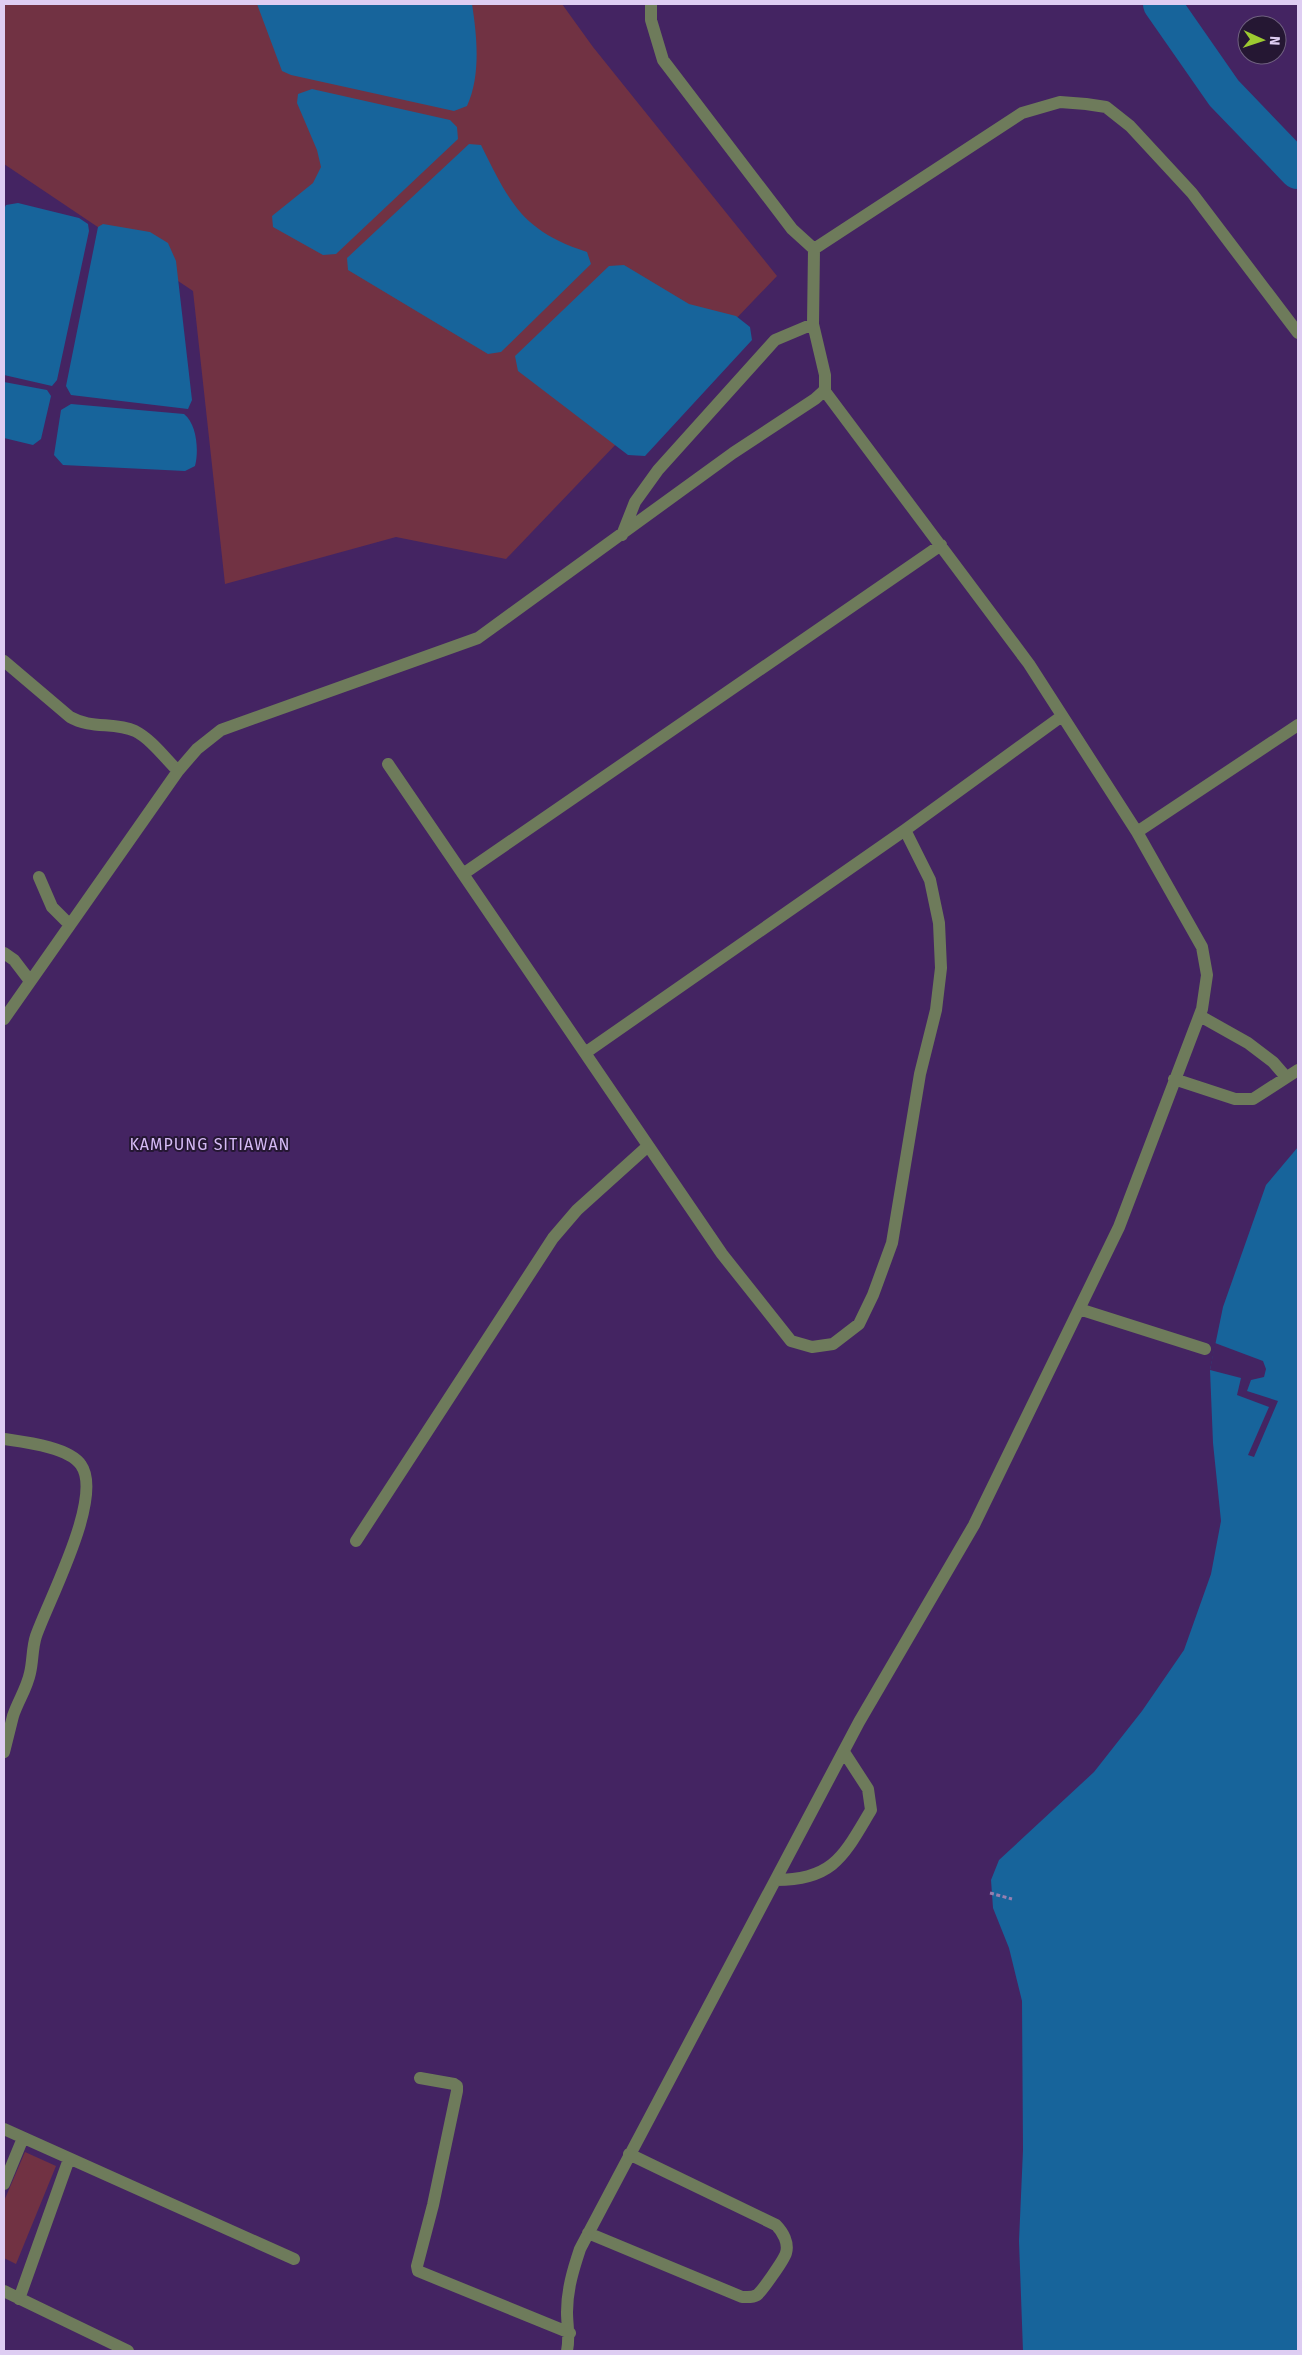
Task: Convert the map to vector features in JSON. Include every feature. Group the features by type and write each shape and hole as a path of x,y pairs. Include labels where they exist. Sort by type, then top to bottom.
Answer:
{"street":[{"path":"567,2351 570,2332 567,2312 569,2284 580,2249 844,1752 974,1525 1119,1228 1174,1079 1200,1016 1206,975 1202,947 1137,832 1029,664 824,390 825,375 813,324 814,249 792,228 663,60 651,20 651,4"},
{"path":"814,249 1022,113 1060,102 1106,107 1130,126 1192,192 1298,333"},
{"path":"622,535 635,502 658,470 775,340 813,324"},
{"path":"4,1019 178,770 197,749 221,730 478,638 734,453 815,399 824,390"},
{"path":"463,874 941,545"},
{"path":"4,660 70,717 79,722 133,730 178,770"},
{"path":"585,1053 905,830 1062,716"},
{"path":"1137,832 1298,725"},
{"path":"388,764 722,1254 791,1341 812,1347 833,1344 859,1324 873,1295 892,1243 920,1074 936,1010 941,968 939,923 930,880 905,830"},
{"path":"39,877 52,907 70,925"},
{"path":"4,953 14,960 30,981"},
{"path":"1200,1016 1248,1043 1273,1062 1286,1077"},
{"path":"1174,1079 1235,1099 1253,1099 1298,1070"},
{"path":"356,1541 553,1238 577,1210 648,1146"},
{"path":"1079,1310 1205,1349"},
{"path":"4,1438 40,1446 75,1458 82,1465 88,1490 82,1519 35,1638 30,1676 14,1714 4,1752"},
{"path":"776,1880 792,1880 815,1875 836,1863 871,1810 868,1789 844,1752"},
{"path":"420,2078 454,2084 457,2086 457,2091 433,2205 417,2266 418,2271 570,2332"},
{"path":"4,2129 294,2259"},
{"path":"4,2184 23,2138"},
{"path":"588,2233 742,2297 751,2298 759,2294 786,2254 783,2232 776,2225 629,2154"},
{"path":"19,2299 70,2159"},
{"path":"4,2291 128,2351"}],"path":[{"path":"990,1893 1012,1899"}],"shaded area":[{"path":"4,4 562,4 593,47 777,276 506,559 396,537 225,584 193,291 4,164"},
{"path":"25,2152 56,2166 16,2264 4,2258 4,2201"}],"water":[{"path":"257,4 472,4 477,56 474,82 467,106 454,111 291,75 282,71"},
{"path":"312,89 450,120 457,127 458,139 336,254 323,255 273,227 272,216 313,183 321,167 317,150 297,103 298,94"},
{"path":"469,144 481,145 510,199 520,212 547,235 587,252 591,264 501,352 488,354 348,270 347,258"},
{"path":"18,203 79,218 88,224 89,231 57,380 52,386 4,375 4,209 6,205"},
{"path":"103,224 150,232 168,243 176,261 192,400 188,409 71,395 66,386 98,227"},
{"path":"624,265 689,304 736,316 750,327 752,340 645,456 628,455 518,371 515,356 609,266"},
{"path":"4,382 47,390 51,396 41,439 33,445 4,438"},
{"path":"71,404 184,414 192,424 196,438 197,453 195,466 185,471 63,465 54,455 61,410"},
{"path":"1298,1147 1298,2351 1023,2351 1019,2241 1023,2150 1022,2001 1009,1948 993,1908 991,1880 999,1860 1094,1772 1142,1711 1184,1650 1211,1574 1221,1521 1213,1443 1210,1370 1223,1307 1266,1185"}],"pier":[{"path":"1215,1343 1263,1361 1266,1369 1264,1377 1251,1380 1247,1391 1278,1401 1254,1457 1248,1455 1269,1407 1237,1395 1241,1378 1210,1370"}],"waterway":[{"path":"1162,4 1224,93 1298,170"}],"district":[{"name":"KAMPUNG SITIAWAN","path":"210,1144"}]}
